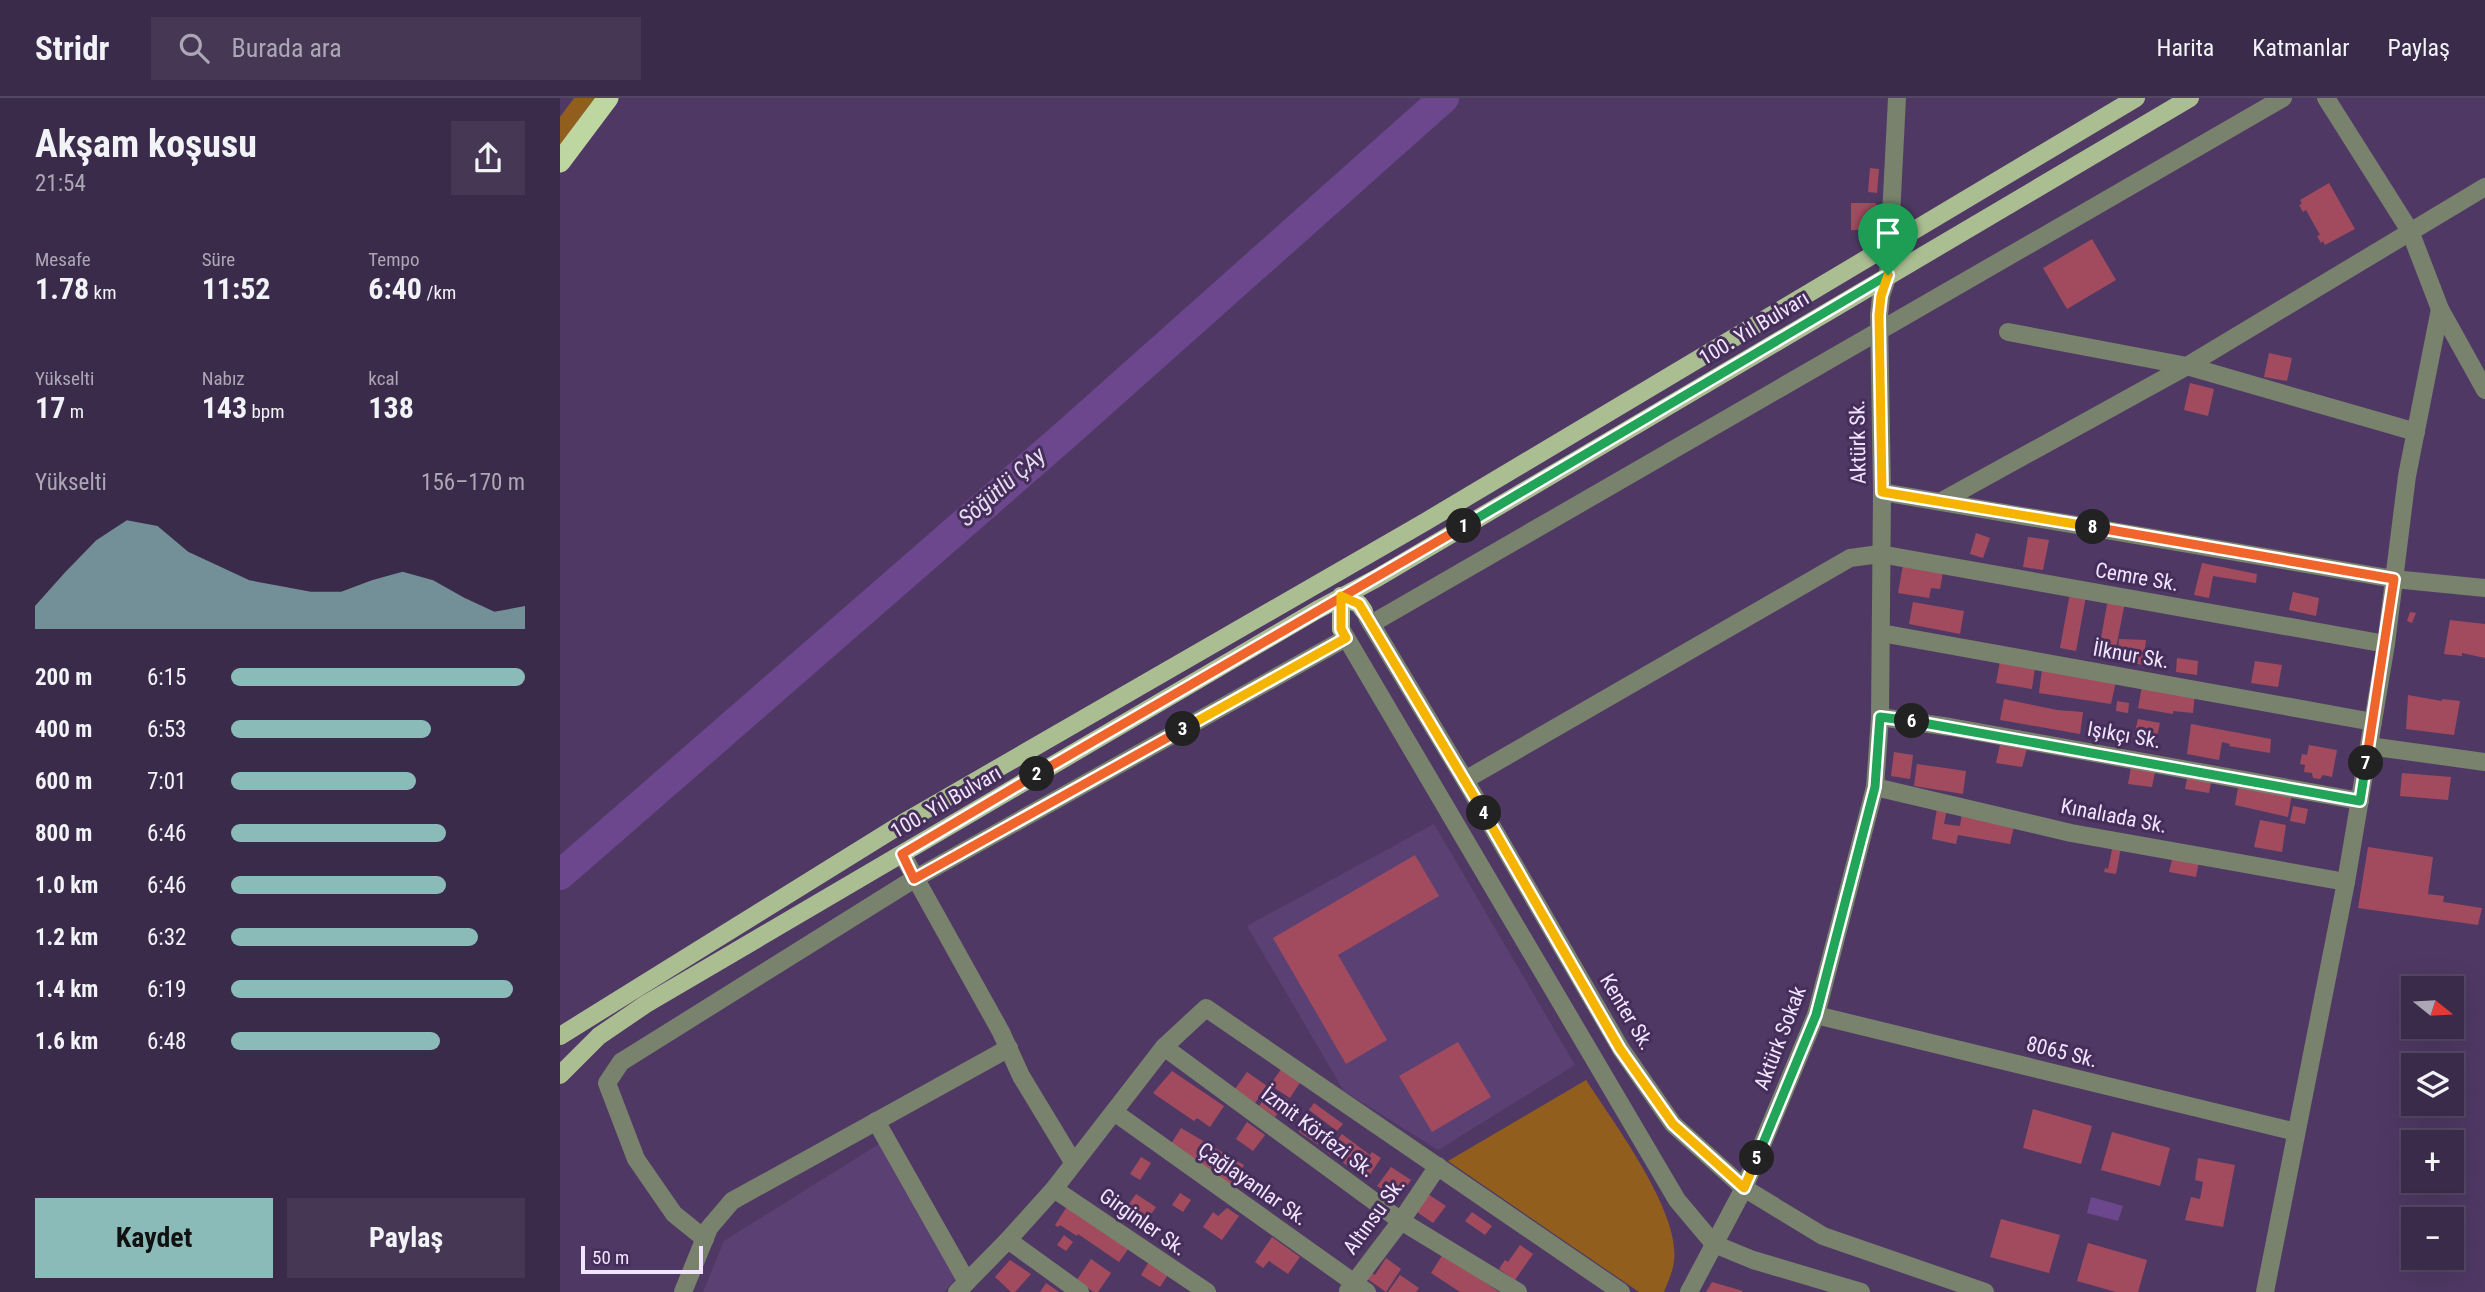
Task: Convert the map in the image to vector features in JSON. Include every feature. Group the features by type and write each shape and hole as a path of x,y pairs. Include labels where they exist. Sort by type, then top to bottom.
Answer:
{"highway":[{"path":"562,160 608,98"}],"main road":[{"name":"100. Yıl Bulvarı","path":"560,1036 908,821 1330,576 2136,98"},
{"name":"100. Yıl Bulvarı","path":"560,1076 599,1036 646,1004 1341,596 1377,578 2190,98"},
{"path":"1330,576 1341,596 1343,634"},
{"path":"1341,596 1359,604 1368,618"}],"street":[{"name":"Aktürk Sk.","path":"1875,787 1880,717 1881,634 1879,332 1881,296 1888,275 1896,98"},
{"path":"1368,618 1879,332 2283,98"},
{"path":"2326,98 2410,231 2440,309 2485,390"},
{"path":"1942,501 2187,366 2485,187"},
{"path":"2265,1292 2346,881 2386,644 2407,476 2440,309"},
{"path":"2008,332 2187,366 2416,432"},
{"path":"1882,492 2394,579 2485,588"},
{"path":"1465,780 1850,558 1880,554"},
{"name":"Cemre Sk.","path":"1880,554 2386,644"},
{"name":"Kenter Sk.","path":"1368,618 1620,1049 1673,1124 1744,1188 1823,1236 1985,1292"},
{"path":"705,1239 674,1214 636,1159 607,1083 621,1062 914,879 1343,634 1676,1200 1713,1244 1861,1292"},
{"name":"İlknur Sk.","path":"1881,634 2373,722"},
{"name":"Işıkçı Sk.","path":"1880,717 1950,727 2360,801"},
{"path":"2368,747 2485,762"},
{"name":"Aktürk Sokak","path":"1689,1292 1744,1188 1816,1015 1875,787"},
{"name":"Kınalıada Sk.","path":"1875,787 2071,833 2346,881"},
{"path":"902,854 1009,1048 1021,1076 1073,1162"},
{"path":"876,1121 962,1287 1054,1189 1164,1047 1206,1008 1621,1292"},
{"name":"8065 Sk.","path":"1816,1015 2296,1132"},
{"name":"İzmit Körfezi Sk.","path":"1164,1047 1401,1221 1518,1292"},
{"path":"683,1292 709,1228 732,1201 1009,1048"},
{"name":"Çağlayanlar Sk.","path":"1114,1112 1356,1289"},
{"name":"Altınsu Sk.","path":"1356,1289 1438,1166"},
{"name":"Girginler Sk.","path":"1054,1189 1207,1292"},
{"path":"1008,1240 1080,1292"}],"shaded area":[{"path":"574,98 595,98 560,145 560,117"},
{"path":"1434,824 1575,1065 1438,1150 1344,1091 1247,926"},
{"path":"1586,1080 1643,1168 1667,1218 1673,1241 1674,1261 1664,1292 1639,1292 1448,1161"},
{"path":"879,1144 957,1277 944,1292 703,1292 724,1241"},
{"path":"2091,1197 2123,1206 2118,1221 2087,1213"}],"building":[{"path":"1870,168 1879,169 1877,193 1868,192"},
{"path":"2329,183 2355,229 2325,245 2317,236 2320,235 2306,210 2303,212 2299,205 2302,204 2300,200"},
{"path":"1851,203 1876,203 1877,224 1864,225 1864,230 1851,230"},
{"path":"2092,239 2116,280 2067,309 2043,268"},
{"path":"2269,353 2292,358 2287,381 2264,377"},
{"path":"2190,383 2214,389 2208,416 2184,410"},
{"path":"1976,533 1990,538 1983,558 1970,554"},
{"path":"2028,537 2049,540 2043,570 2023,567"},
{"path":"2202,563 2257,574 2256,583 2213,576 2209,598 2194,595"},
{"path":"1903,565 1943,572 1940,589 1931,588 1929,598 1898,593"},
{"path":"2293,592 2319,598 2316,616 2289,610"},
{"path":"2070,593 2086,596 2076,651 2060,648"},
{"path":"2108,599 2125,602 2114,658 2098,655"},
{"path":"1913,602 1964,611 1960,634 1909,624"},
{"path":"2410,612 2416,613 2412,623 2407,621"},
{"path":"2450,620 2485,624 2485,658 2462,653 2462,656 2444,654"},
{"path":"2119,639 2146,640 2143,665 2117,660"},
{"path":"2177,658 2198,661 2197,675 2176,672"},
{"path":"2000,661 2035,667 2032,689 1996,683"},
{"path":"2255,661 2282,665 2278,687 2251,683"},
{"path":"2042,669 2116,681 2111,704 2039,693"},
{"path":"2142,686 2195,693 2193,713 2173,711 2173,714 2138,708"},
{"path":"2408,695 2460,701 2454,735 2406,729"},
{"path":"2004,699 2057,710 2083,712 2080,734 2000,720"},
{"path":"2117,701 2129,703 2128,713 2116,711"},
{"path":"2138,719 2160,723 2155,744 2133,740"},
{"path":"2191,724 2271,739 2270,753 2229,746 2230,744 2222,742 2219,760 2187,754"},
{"path":"2001,740 2028,745 2022,767 1996,763"},
{"path":"2309,745 2337,750 2332,777 2323,775 2320,779 2313,778 2312,773 2304,772 2305,765 2300,764 2302,754 2307,755"},
{"path":"1894,752 1913,755 1910,779 1891,776"},
{"path":"2132,762 2156,767 2152,787 2128,784"},
{"path":"1917,764 1966,771 1963,794 1914,786"},
{"path":"2188,773 2212,777 2209,793 2185,789"},
{"path":"2402,773 2451,777 2448,800 2400,796"},
{"path":"2239,782 2292,793 2288,817 2235,805"},
{"path":"2293,806 2308,809 2305,824 2290,821"},
{"path":"1937,808 1947,809 1944,824 1960,826 1962,813 2015,822 2010,844 1958,835 1956,844 1932,839"},
{"path":"2260,820 2286,825 2282,852 2254,847"},
{"path":"2122,842 2116,874 2104,872 2105,868 2108,869 2113,845"},
{"path":"2368,847 2433,857 2428,894 2444,896 2443,902 2482,908 2478,925 2358,908"},
{"path":"2174,851 2200,856 2196,877 2169,872"},
{"path":"1415,855 1439,896 1338,955 1387,1040 1346,1064 1273,938"},
{"path":"1458,1042 1491,1097 1432,1132 1399,1076"},
{"path":"1284,1065 1303,1078 1290,1098 1270,1085"},
{"path":"1172,1071 1224,1106 1210,1127 1197,1118 1194,1121 1153,1093"},
{"path":"1247,1072 1267,1086 1255,1103 1235,1089"},
{"path":"1271,1089 1288,1100 1275,1117 1259,1106"},
{"path":"1314,1103 1343,1124 1337,1131 1309,1110"},
{"path":"2033,1109 2092,1126 2081,1164 2023,1148"},
{"path":"1247,1122 1265,1135 1253,1151 1236,1139"},
{"path":"1304,1123 1326,1138 1320,1146 1299,1132"},
{"path":"1181,1128 1244,1165 1230,1187 1169,1147"},
{"path":"2112,1132 2170,1148 2160,1186 2101,1170"},
{"path":"1342,1134 1370,1155 1372,1152 1381,1158 1367,1179 1326,1151 1335,1137 1338,1139"},
{"path":"1141,1157 1151,1163 1140,1180 1130,1174"},
{"path":"2198,1158 2235,1165 2223,1227 2185,1220 2191,1197 2200,1199 2203,1182 2195,1180"},
{"path":"1391,1167 1411,1180 1398,1199 1377,1186"},
{"path":"1425,1192 1446,1206 1433,1223 1414,1210"},
{"path":"1180,1193 1191,1200 1183,1212 1172,1205"},
{"path":"1136,1194 1156,1207 1142,1228 1121,1215"},
{"path":"1070,1202 1131,1245 1119,1262 1078,1234 1077,1236 1060,1225 1055,1225"},
{"path":"1227,1208 1239,1216 1222,1240 1203,1227 1213,1212 1218,1216"},
{"path":"1472,1212 1492,1226 1485,1235 1465,1221"},
{"path":"2001,1219 2060,1235 2049,1273 1990,1257"},
{"path":"1064,1235 1073,1242 1066,1251 1057,1245"},
{"path":"1272,1237 1300,1257 1288,1274 1269,1261 1263,1268 1255,1262"},
{"path":"2088,1243 2147,1260 2138,1292 2116,1292 2077,1281"},
{"path":"1520,1245 1533,1254 1515,1280 1499,1269 1505,1260 1508,1262"},
{"path":"1443,1254 1499,1292 1460,1292 1431,1273"},
{"path":"1151,1258 1171,1270 1160,1287 1141,1275"},
{"path":"1386,1258 1401,1269 1386,1292 1366,1278 1370,1272 1375,1275"},
{"path":"1091,1259 1111,1273 1098,1292 1076,1281"},
{"path":"1010,1260 1031,1274 1015,1292 1011,1292 995,1277"},
{"path":"1400,1275 1419,1288 1416,1292 1388,1292"},
{"path":"1712,1282 1743,1291 1706,1292"},
{"path":"1046,1283 1059,1292 1040,1292"}],"waterway":[{"name":"Söğütlü ÇAy","path":"560,875 1063,437 1444,98"}],"route":[{"path":"1888,275 1377,578 1341,596 902,854 914,879 1346,638 1341,629 1341,596 1359,604 1364,611 1620,1049 1673,1124 1744,1188 1816,1015 1875,787 1880,717 1950,727 2360,801 2394,579 1882,492 1879,315 1881,296 1888,275"}]}
